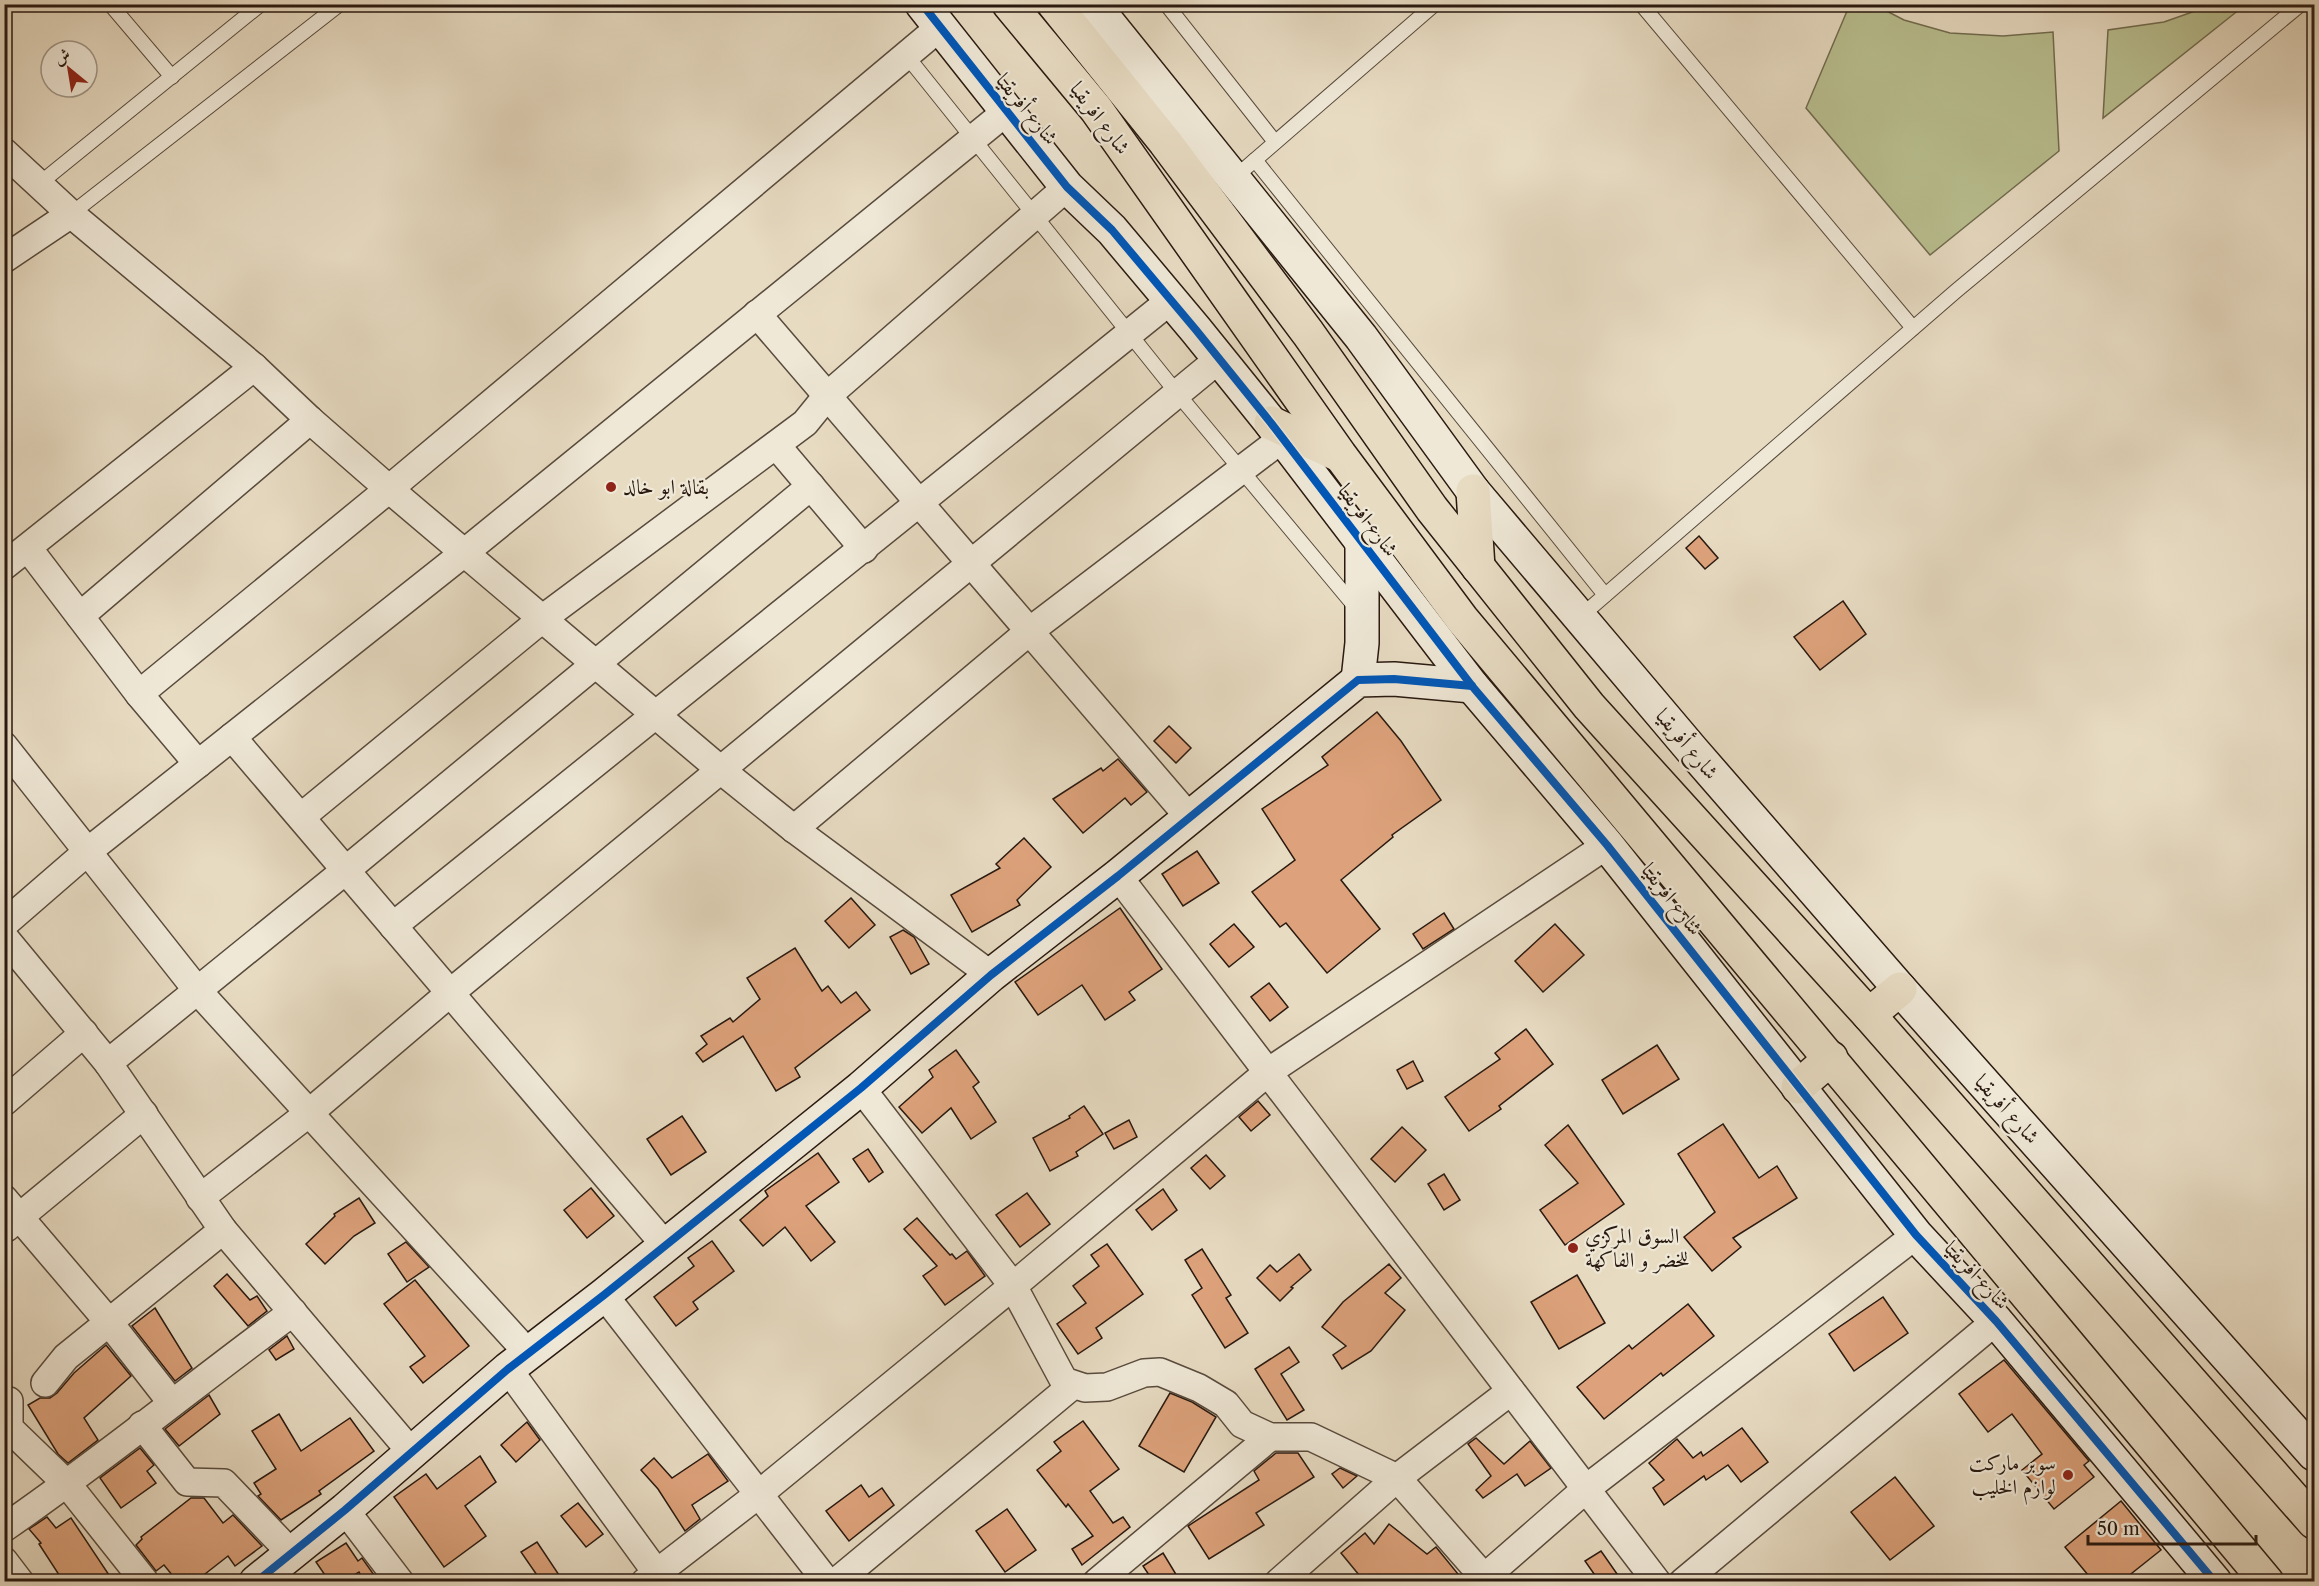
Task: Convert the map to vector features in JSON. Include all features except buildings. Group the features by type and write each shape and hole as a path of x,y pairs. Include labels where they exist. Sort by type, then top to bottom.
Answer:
{"highway":[{"name":"شارع افريقيا","path":"1009,4 1096,109 1340,455 1462,619 2267,1581"},
{"name":"شارع افريقيا","path":"1054,4 1172,152 1308,333 1432,509 1589,706 1869,1015 2314,1522"},
{"path":"1277,431 1340,455"},
{"path":"1473,491 1478,567"},
{"path":"1869,1015 1900,989"},
{"path":"1798,1087 1831,1058"}],"street":[{"name":"شارع أفريقيا","path":"1093,4 1244,169 1361,337 1473,491 1692,750 1900,989 2314,1454"},
{"path":"139,694 389,489 906,55 931,16"},
{"name":"شارع أفريقيا","path":"931,16 1067,188 1112,230"},
{"path":"4,924 87,852 464,553 1006,112"},
{"path":"4,152 71,213 254,367 389,489 656,716 794,830 991,975"},
{"path":"301,817 542,619 777,446 805,423 827,396 1067,188"},
{"path":"4,259 71,213"},
{"name":"شارع افريقيا","path":"1112,230 1277,431 1472,686 1606,845 1916,1235 1996,1321 2215,1581"},
{"path":"393,926 1171,300"},
{"path":"757,314 1031,630 1189,817"},
{"path":"200,1198 309,1113 450,993 1219,359"},
{"path":"4,566 254,367"},
{"path":"80,616 310,420"},
{"path":"794,830 1031,630 1242,470 1277,431"},
{"path":"777,446 864,549"},
{"path":"108,1063 346,870 811,486"},
{"path":"1358,680 1362,643 1362,542"},
{"path":"28,548 139,694 198,764"},
{"path":"256,1581 345,1510 518,1361 604,1295 861,1088 991,975 1118,876 1358,680 1394,679 1472,686"},
{"path":"232,737 665,1245"},
{"path":"4,746 197,990 309,1113 518,1361 650,1577 759,1494 1013,1286 1268,1072 1606,845"},
{"path":"1118,876 1657,1581"},
{"path":"4,937 108,1063 223,1230 412,1453"},
{"path":"4,1102 84,1034"},
{"path":"861,1088 1013,1286 1064,1381 1085,1388 1107,1387 1144,1373 1160,1372 1200,1388 1226,1404 1242,1424 1270,1437 1311,1437 1397,1478 1486,1580 1587,1488 1916,1235"},
{"path":"144,1114 9,1215 108,1321 172,1403"},
{"path":"45,1383 66,1357 223,1230"},
{"path":"604,1295 827,1581"},
{"path":"4,1528 68,1485 142,1425 293,1312"},
{"path":"1683,1581 1996,1321"},
{"path":"836,1581 1073,1385"},
{"path":"1279,1581 1397,1478 1511,1390"},
{"path":"9,1401 9,1428 68,1485 145,1581"},
{"path":"142,1425 187,1482 224,1483 290,1552"},
{"path":"1097,1581 1270,1437"},
{"path":"345,1510 400,1581"},
{"path":"4,1561 20,1581"}],"lane":[{"path":"110,4 172,77"},
{"path":"39,184 261,4"},
{"path":"71,213 340,4"},
{"path":"1166,4 1275,142"},
{"path":"1435,4 1244,169 1605,595"},
{"path":"1641,4 1912,327"},
{"path":"1580,617 1912,327 2301,4"},
{"path":"906,55 1177,393 1362,615"}],"green space":[{"path":"1850,4 1875,5 1904,20 1950,33 2003,36 2053,32 2059,151 1930,255 1806,108"},
{"path":"2215,4 2245,5 2103,118 2108,30 2164,22"}],"cycle path":[{"path":"922,4 1067,187 1112,230 1196,330 1271,423 1472,686 1607,845 1916,1235 1996,1321 2215,1582"},
{"path":"256,1582 345,1510 508,1369 604,1295 861,1088 991,975 1118,876 1358,680 1394,679 1472,686"}],"place":[{"name":"بقالة ابو خالد","path":"611,487"},
{"name":"السوق المركزي للخضر و الفاكهة","path":"1573,1248"},
{"name":"سوبر ماركت لوازم الخليب","path":"2068,1475"}]}
